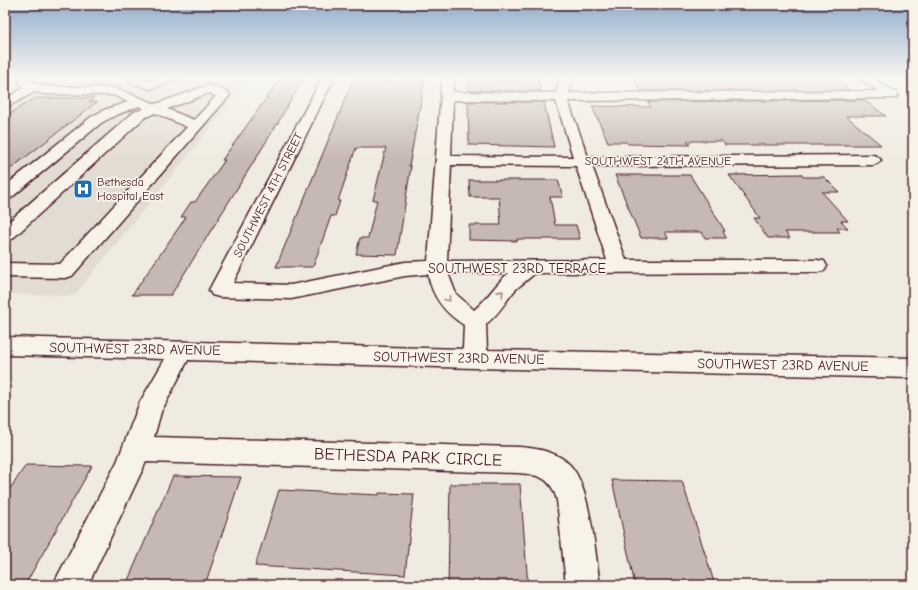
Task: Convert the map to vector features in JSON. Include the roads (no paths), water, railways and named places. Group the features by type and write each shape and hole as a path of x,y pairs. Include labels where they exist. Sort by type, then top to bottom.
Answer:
{"street":[{"path":"5,194 96,120 109,113 130,106"},
{"path":"9,228 150,106"},
{"path":"160,106 196,126"},
{"path":"5,270 65,271 214,106"},
{"name":"SOUTHWEST 4TH STREET","path":"219,290 314,106"},
{"path":"446,106 437,267 443,292 458,311 476,321"},
{"path":"564,106 613,254 620,268"},
{"name":"SOUTHWEST 24TH AVENUE","path":"443,160 582,162 873,160"},
{"name":"SOUTHWEST 23RD TERRACE","path":"219,290 291,292 405,269 437,267 620,268 817,266"},
{"path":"475,359 476,321 488,311 495,300 510,283 530,267"},
{"name":"SOUTHWEST 23RD AVENUE","path":"5,346 475,359 913,368"},
{"path":"70,585 137,449 149,410 182,350"},
{"name":"BETHESDA PARK CIRCLE","path":"137,449 519,460 544,463 555,469 564,478 569,489 572,500 583,585"}],"place":[{"name":"Bethesda Hospital East","path":"83,189"}]}
